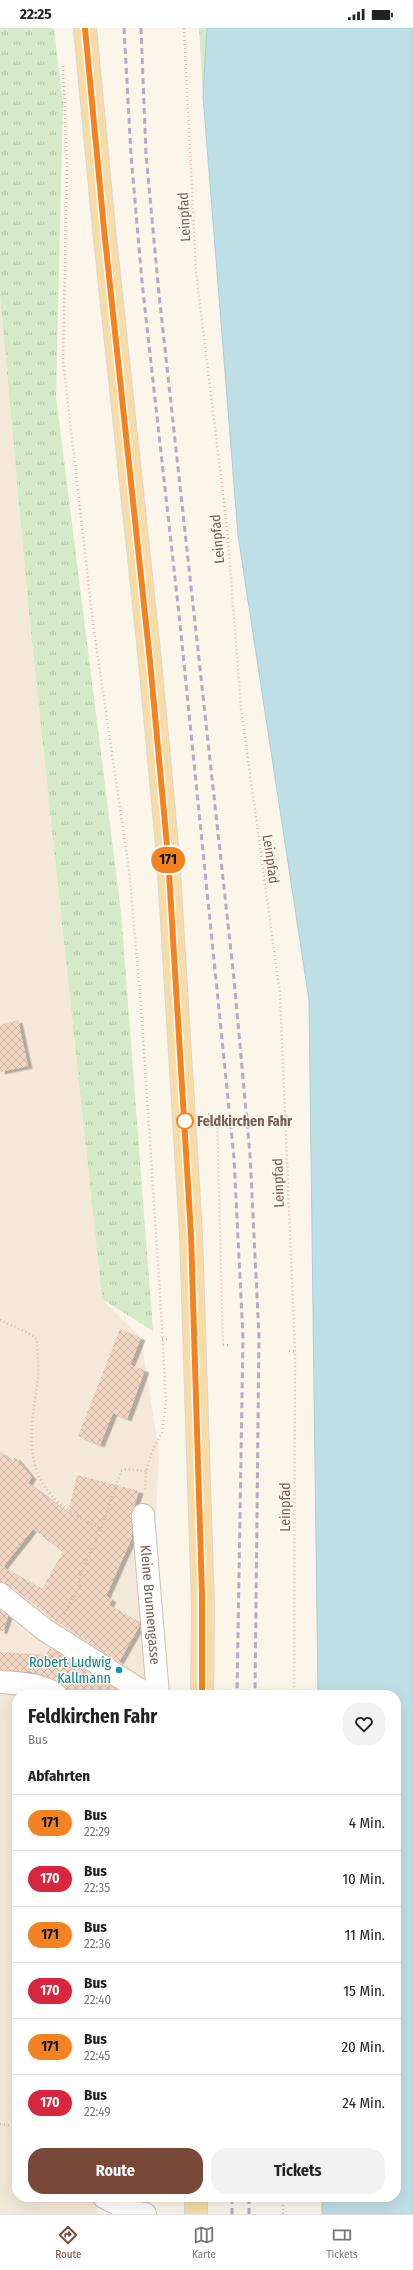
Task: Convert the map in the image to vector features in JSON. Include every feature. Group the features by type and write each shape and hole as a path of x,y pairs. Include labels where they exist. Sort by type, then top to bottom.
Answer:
{"main road":[{"path":"85,28 104,229 150,661 168,864 191,1234 203,1607 202,1690"},
{"path":"196,2202 196,2214"}],"street":[{"name":"Kleine Brunnengasse","path":"143,1515 158,1690"},
{"path":"0,1594 52,1634 140,1690"},
{"path":"0,1682 45,1690"},
{"path":"114,2202 133,2212 145,2214"}],"path":[{"name":"Leinpfad","path":"184,28 196,272 227,527 241,708 280,994 295,1352 294,1690"},
{"path":"62,59 67,165 62,359 93,624 129,870 141,1006 162,1338 165,1410 162,1433 153,1449 146,1470 143,1515"},
{"path":"207,1114 217,1118 223,1345"},
{"path":"0,1320 34,1336 37,1340 38,1376 32,1413 31,1444 35,1466 42,1482 59,1504 101,1529"},
{"path":"162,1338 168,1339"},
{"path":"216,1344 230,1345"},
{"path":"289,1351 295,1352"},
{"path":"52,1634 80,1586 78,1579 101,1529 121,1471 127,1469 146,1470"},
{"path":"0,2124 12,2125"},
{"path":"283,2202 283,2214"}],"shaded area":[{"path":"0,296 29,614 102,1299 141,1338 159,1452 155,1540 166,1690 12,1690 12,2202 98,2202 97,2214 0,2214"}],"green space":[{"path":"0,28 54,28 63,104 56,397 121,912 153,1331 102,1299 29,614 0,296"},
{"path":"199,28 207,28 203,96"}],"water":[{"path":"207,28 413,28 413,2214 322,2214 322,2202 401,2202 401,1690 318,1690 309,1000 238,535 203,96"}],"building":[{"path":"18,1020 28,1066 0,1072 0,1025"},
{"path":"120,1329 141,1338 130,1365 145,1370 127,1419 113,1413 100,1445 78,1436"},
{"path":"0,1452 12,1461 15,1457 32,1477 28,1483 68,1513 77,1475 139,1491 131,1516 132,1538 106,1596 112,1600 109,1605 139,1622 140,1625 119,1662 51,1618 8,1584 0,1582","holes":["33,1529 63,1552 42,1589 3,1567"]},
{"path":"0,1610 8,1616 3,1631 0,1631"},
{"path":"50,1648 117,1690 66,1690 64,1685 48,1677 31,1672 0,1670 0,1652 46,1655"}],"railway":[{"path":"124,28 131,155 142,282 179,614 234,1158 243,1337 237,1690"},
{"path":"141,28 146,154 159,294 234,979 250,1155 259,1336 255,1690"},
{"path":"232,2202 232,2214"},
{"path":"249,2202 249,2214"}],"bus line":[{"name":"171","path":"85,28 87,62 104,229 150,661 168,856 180,1031 191,1234 203,1607 202,1690"}],"place":[{"name":"Feldkirchen Fahr","path":"185,1121"},
{"name":"Robert Ludwig Kallmann","path":"119,1670"}]}
